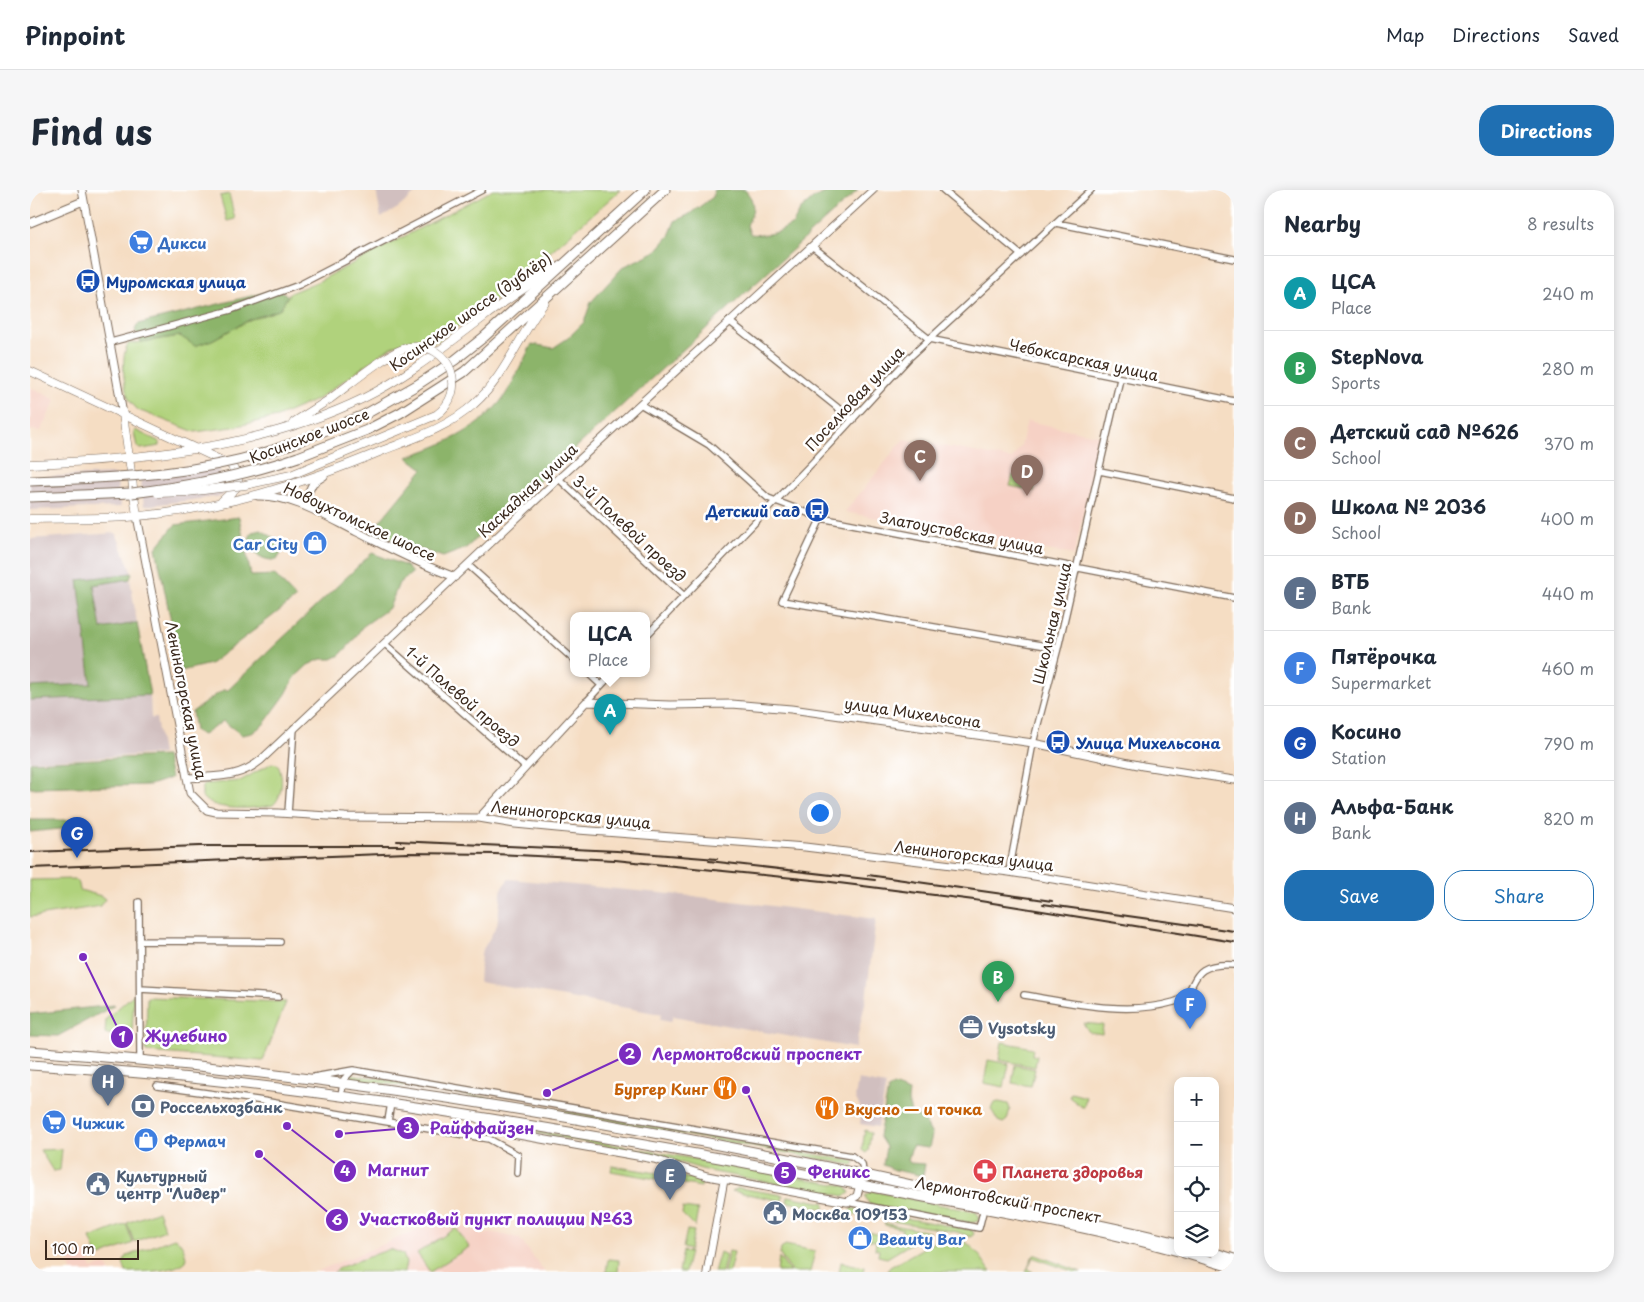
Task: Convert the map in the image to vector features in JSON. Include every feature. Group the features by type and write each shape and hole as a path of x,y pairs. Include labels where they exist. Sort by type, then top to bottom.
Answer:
{"main road":[{"name":"Косинское шоссе","path":"30,481 164,474 243,459 294,443 364,415 439,371 484,337 645,190"},
{"name":"Косинское шоссе","path":"30,497 132,493 192,485 245,474 298,457 367,430 433,393 490,350 666,190"},
{"name":"Косинское шоссе (дублёр)","path":"30,464 130,459 197,448 283,429 338,410 408,373 575,252"},
{"name":"Косинское шоссе (дублёр)","path":"30,519 137,516 218,504 253,496 328,473 435,429 464,413 494,384 528,326 556,288"},
{"path":"132,493 187,492 245,485 304,470 436,415 449,403 453,390 453,376 447,362 438,354 423,347 409,347 395,353 330,399 283,429"},
{"path":"30,371 231,465 238,476 238,486 230,496 218,504"},
{"path":"123,414 137,516"},
{"name":"Лермонтовский проспект","path":"30,1051 140,1058 343,1081 584,1121 863,1172 1174,1242"},
{"name":"Лермонтовский проспект","path":"30,1065 164,1074 341,1095 469,1115 861,1184 1087,1228 1174,1250"},
{"path":"1219,1254 1234,1259"},
{"path":"1197,1257 1234,1268"}],"street":[{"path":"82,190 123,414"},
{"path":"111,342 231,310 299,285 482,190"},
{"name":"Каскадная улица","path":"187,778 232,775 246,771 270,752 559,479 872,190"},
{"path":"943,190 1021,255"},
{"name":"Поселковая улица","path":"650,632 683,595 853,420 882,386 929,339 1091,190"},
{"path":"30,223 83,201"},
{"path":"1056,222 1234,259"},
{"path":"812,246 929,339"},
{"path":"729,321 853,420"},
{"name":"Чебоксарская улица","path":"929,339 1234,401"},
{"name":"Школьная улица","path":"1009,872 1033,744 1058,648 1120,379"},
{"name":"Златоустовская улица","path":"640,404 709,445 761,493 775,501 821,518 1077,566 1234,598"},
{"path":"1100,471 1234,498"},
{"path":"328,473 313,483 308,493 310,500 328,518"},
{"name":"3-й Полевой проезд","path":"559,479 683,595"},
{"name":"Новоухтомское шоссе","path":"253,496 278,496 426,566 455,577"},
{"name":"Лениногорская улица","path":"137,516 190,793 206,810 220,813 288,813 345,817 479,818 550,828 805,847 1009,872 1234,908"},
{"path":"821,518 782,601 1058,648"},
{"path":"468,565 570,656"},
{"name":"1-й Полевой проезд","path":"385,644 524,767"},
{"path":"592,677 601,685"},
{"path":"479,818 609,677"},
{"name":"улица Михельсона","path":"586,702 670,705 732,704 791,709 1033,744 1143,766 1234,780"},
{"path":"288,813 294,728"},
{"path":"139,902 140,1058"},
{"path":"139,940 280,942"},
{"path":"1024,995 1114,1007 1166,1004 1182,998 1199,972 1204,969 1224,964 1234,965"},
{"path":"140,989 278,997"},
{"path":"341,1095 343,1081 353,1070"},
{"path":"312,1078 353,1070 852,1156 862,1164 863,1172 857,1196 847,1202"},
{"path":"156,1086 388,1121 494,1141 518,1154 517,1173"},
{"path":"388,1121 391,1103"},
{"path":"469,1115 507,1132 654,1159 724,1180 979,1228 984,1208"},
{"path":"707,1272 724,1180"}],"shaded area":[{"path":"376,190 419,190 398,208 381,218"},
{"path":"30,387 56,400 40,431 30,430"},
{"path":"1027,421 1101,436 1074,555 845,512 904,439 1012,459 1021,446"},
{"path":"218,462 223,496 144,506 140,474"},
{"path":"116,474 121,507 30,510 30,477"},
{"path":"116,533 132,573 78,581 91,685 30,687 30,539"},
{"path":"130,579 137,623 101,629 94,584"},
{"path":"150,695 151,718 156,718 162,754 30,761 30,700"},
{"path":"509,879 692,896 876,919 866,999 855,1048 673,1016 671,1022 660,1020 661,1014 479,982 481,953 497,925 502,887"},
{"path":"858,1080 886,1085 878,1127 860,1124 862,1111 855,1097"},
{"path":"440,1221 473,1229 477,1227 483,1236 490,1232 519,1238 545,1272 315,1272"},
{"path":"86,1252 92,1269 106,1264 110,1272 71,1272 70,1258"}],"green space":[{"path":"493,190 620,190 506,291 438,341 404,343 391,347 318,399 277,417 233,427 195,432 138,410 130,401 124,377 124,355 128,344 180,336 212,340 251,319 279,310 290,293 319,281"},
{"path":"714,190 745,190 749,194 753,207 747,225 750,234 764,235 778,232 793,224 800,210 814,198 831,190 858,190 466,548 443,557 371,532 423,469 407,457 433,448 480,422 505,396 532,344 553,348 568,338 584,322 591,302 623,267 656,251 669,236 675,221 688,215 713,197"},
{"path":"229,194 235,219 227,221 220,196"},
{"path":"279,289 288,296 279,310 251,319 212,340 195,346 180,336 141,342 135,330 138,324"},
{"path":"135,430 160,442 160,446 141,449 137,447"},
{"path":"1013,475 1036,480 1034,491 1010,486"},
{"path":"239,517 251,576 275,575 296,598 210,664 181,671 156,548 175,525"},
{"path":"261,530 276,539 283,550 277,560 260,556 247,543 252,532"},
{"path":"372,553 406,566 412,573 399,583 389,608 362,627 353,641 340,655 332,659 321,659 308,665 295,677 286,694 264,724 252,733 242,735 223,721 203,735 195,731 192,712 223,690 228,690"},
{"path":"132,573 130,579 94,585 101,629 137,623 150,695 30,700 30,687 91,684 78,580"},
{"path":"166,756 171,778 150,785 30,788 30,762"},
{"path":"272,763 277,764 281,774 281,791 273,805 256,808 225,807 208,802 202,797 202,789 205,784 240,781"},
{"path":"30,820 82,820 84,822 80,827 30,832"},
{"path":"74,879 79,884 80,890 105,899 101,906 30,917 30,880"},
{"path":"134,994 132,1035 105,1034 106,1019"},
{"path":"147,997 286,1002 263,1061 146,1052"},
{"path":"115,1005 58,1036 30,1035 30,1014"},
{"path":"1083,1023 1103,1025 1102,1034 1089,1032"},
{"path":"1002,1042 1033,1048 1032,1055 1037,1056 1035,1067 999,1060"},
{"path":"988,1060 1009,1064 1004,1087 984,1083"},
{"path":"1015,1065 1035,1069 1031,1086 1012,1083"},
{"path":"352,1074 853,1161 855,1163 853,1165 452,1093 352,1079 350,1076"},
{"path":"893,1086 909,1092 908,1101 912,1117 922,1116 932,1135 929,1148 912,1146 908,1160 910,1163 925,1164 923,1176 895,1170 883,1165 886,1147 879,1136 888,1090"},
{"path":"1071,1093 1086,1097 1084,1107 1069,1097"},
{"path":"994,1103 1008,1104 1010,1109 1007,1120 1003,1123 998,1121 991,1109"},
{"path":"505,1125 846,1186 850,1193 844,1196 708,1171 659,1156 504,1127"},
{"path":"865,1130 871,1133 866,1153 862,1150"},
{"path":"62,1149 60,1170 53,1171 40,1150"},
{"path":"612,1166 657,1173 656,1179 611,1171"},
{"path":"659,1174 703,1180 701,1187 658,1179"},
{"path":"739,1188 783,1195 782,1201 732,1191"},
{"path":"872,1191 976,1212 979,1216 978,1221 971,1223 869,1204 865,1196"},
{"path":"788,1196 825,1203 824,1209 787,1202"},
{"path":"683,1208 698,1210 695,1227 682,1214"},
{"path":"851,1208 877,1213 879,1219 850,1214"},
{"path":"158,1211 165,1230 134,1242 127,1223"},
{"path":"889,1215 972,1230 974,1234 971,1237 957,1232 885,1220"},
{"path":"884,1223 930,1232 887,1258 878,1256 879,1250 875,1249 876,1241 869,1240 869,1236 862,1235 863,1231 900,1239 902,1229 885,1225"},
{"path":"126,1224 133,1243 98,1257 90,1238"},
{"path":"456,1228 469,1247 430,1272 417,1253"},
{"path":"687,1230 694,1231 690,1250 683,1248"},
{"path":"947,1237 956,1238 968,1244 991,1272 887,1272 890,1267 939,1239"},
{"path":"174,1238 183,1247 185,1254 186,1261 181,1265 166,1269 126,1272 123,1263 127,1256"},
{"path":"785,1245 815,1251 810,1272 792,1272 780,1255 781,1249"},
{"path":"390,1249 403,1254 406,1263 404,1272 334,1272 341,1267"},
{"path":"683,1251 690,1252 685,1272 679,1272"},
{"path":"729,1251 734,1252 729,1272 724,1272"},
{"path":"720,1252 726,1255 722,1272 714,1272"},
{"path":"1036,1255 1081,1272 1074,1272 1033,1257"},
{"path":"779,1257 790,1272 777,1272"},
{"path":"608,1259 619,1260 618,1272 606,1272"},
{"path":"841,1262 864,1267 863,1272 839,1272"}],"railway":[{"path":"397,841 617,851 717,859"},
{"path":"30,852 200,846 404,846"},
{"path":"30,868 408,853 495,854 615,860 823,881 974,900 1234,942"},
{"path":"709,861 875,880"},
{"path":"868,875 1052,901"},
{"path":"1043,904 1234,931"}],"place":[{"name":"Дикси","path":"141,242"},
{"name":"Муромская улица","path":"88,281"},
{"name":"Детский сад №626","path":"920,481"},
{"name":"Школа № 2036","path":"1027,496"},
{"name":"Детский сад","path":"817,510"},
{"name":"Car City","path":"315,543"},
{"name":"ЦСА","path":"610,735"},
{"name":"Улица Михельсона","path":"1058,742"},
{"name":"Косино","path":"77,858"},
{"name":"Жулебино","path":"83,957"},
{"name":"StepNova","path":"998,1002"},
{"name":"Vysotsky","path":"971,1027"},
{"name":"Пятёрочка","path":"1190,1029"},
{"name":"Бургер Кинг","path":"725,1088"},
{"name":"Феникс","path":"746,1090"},
{"name":"Лермонтовский проспект","path":"547,1093"},
{"name":"Альфа-Банк","path":"108,1106"},
{"name":"Россельхозбанк","path":"143,1106"},
{"name":"Вкусно — и точка","path":"827,1108"},
{"name":"Чижик","path":"54,1122"},
{"name":"Магнит","path":"287,1126"},
{"name":"Райффайзен","path":"339,1134"},
{"name":"Фермач","path":"146,1140"},
{"name":"Участковый пункт полиции №63","path":"259,1154"},
{"name":"Планета здоровья","path":"985,1171"},
{"name":"Культурный центр \"Лидер\"","path":"98,1184"},
{"name":"ВТБ","path":"670,1200"},
{"name":"Москва 109153","path":"775,1213"},
{"name":"Beauty Bar","path":"860,1238"}]}
